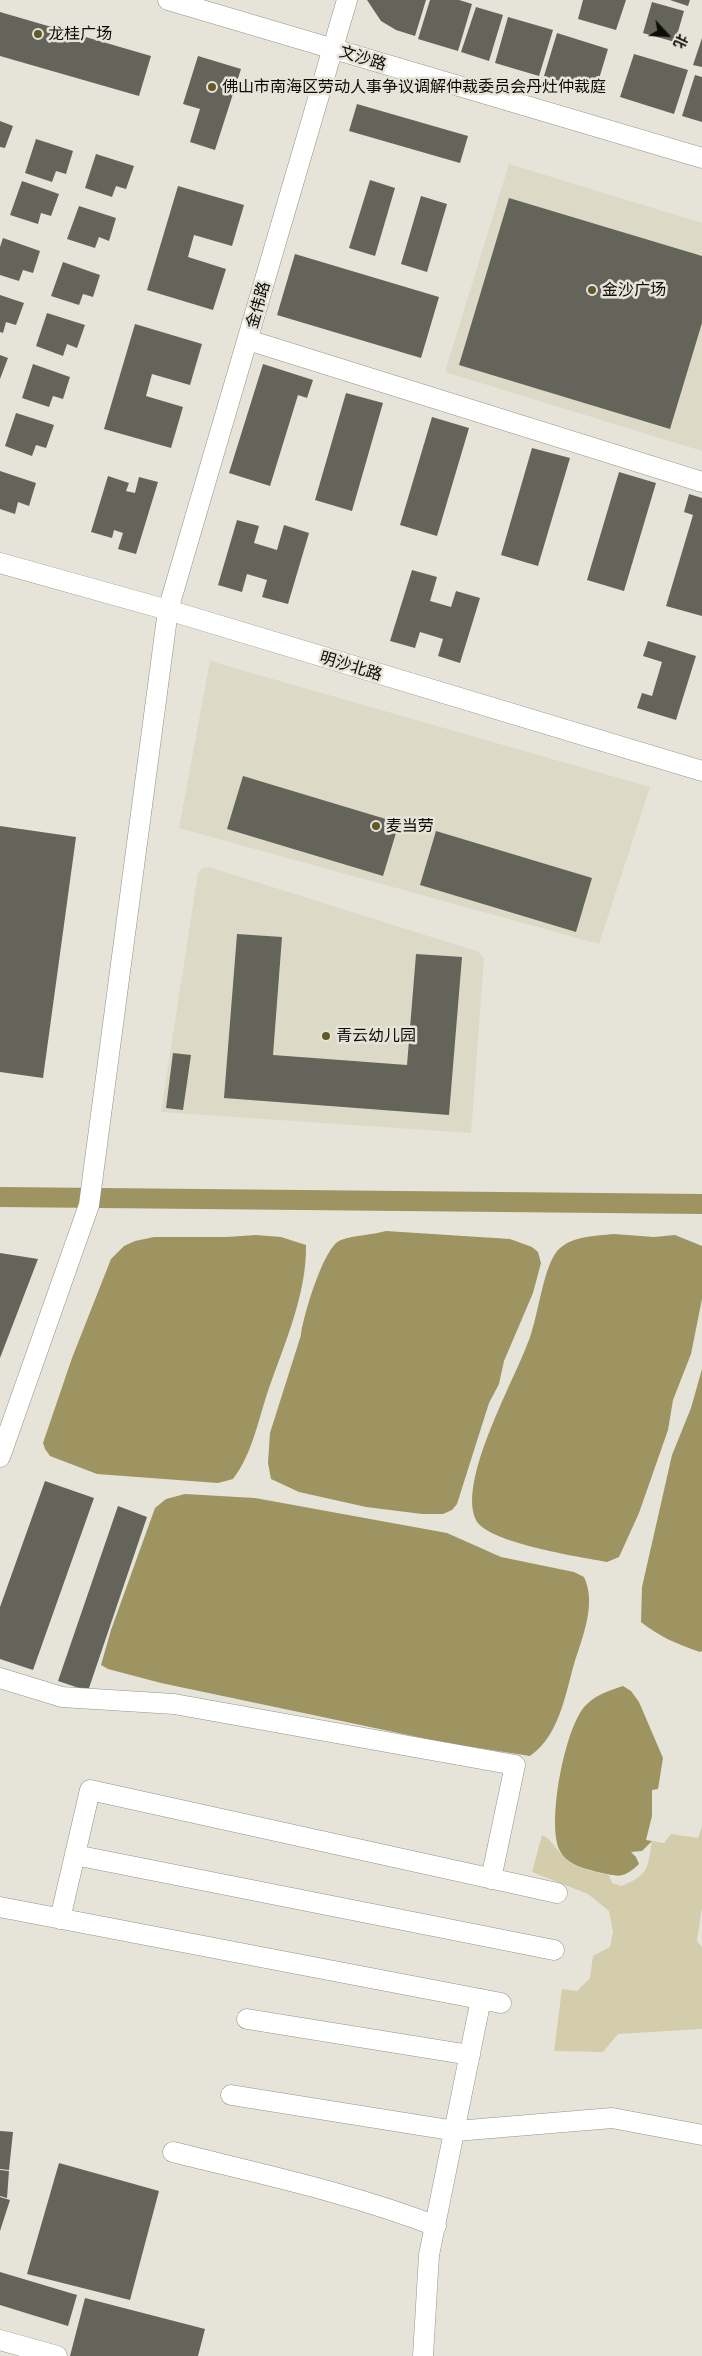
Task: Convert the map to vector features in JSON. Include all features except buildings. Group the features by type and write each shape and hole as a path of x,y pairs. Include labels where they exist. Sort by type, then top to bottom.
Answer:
{"street":[{"name":"文沙路","path":"168,0 702,158"},
{"name":"金伟路","path":"0,1457 89,1205 168,610 347,0"},
{"path":"248,340 702,482"},
{"name":"明沙北路","path":"0,563 168,610 702,771"},
{"path":"0,1678 62,1697 174,1704 515,1765 491,1879"},
{"path":"60,1918 90,1790 557,1893"},
{"path":"75,1855 554,1950"},
{"path":"0,1907 501,2003"},
{"path":"423,2356 429,2256 456,2131 481,1999"},
{"path":"247,2019 470,2055"},
{"path":"231,2095 456,2131 612,2118 702,2135"},
{"path":"173,2152 346,2196 388,2208 436,2226"},
{"path":"0,2340 57,2356"}],"shaded area":[{"name":"金沙广场","path":"509,164 702,223 702,451 445,372"},
{"path":"210,661 650,787 599,944 179,828"},
{"name":"青云幼儿园","path":"209,867 479,952 484,959 471,1133 161,1112 198,873 203,868"},
{"path":"386,1231 510,1239 532,1247 538,1252 541,1263 533,1293 504,1361 499,1384 489,1403 457,1504 452,1510 443,1514 422,1514 366,1507 299,1492 271,1479 268,1463 270,1433 301,1335 310,1298 321,1268 334,1245 341,1240"},
{"path":"614,1234 654,1237 675,1235 702,1246 702,1299 691,1354 673,1400 668,1430 639,1513 619,1557 607,1562 557,1553 497,1536 484,1528 476,1520 472,1502 474,1480 481,1455 530,1337 547,1271 555,1254 560,1248 574,1240 590,1236"},
{"path":"256,1235 281,1237 306,1245 305,1264 303,1283 287,1339 245,1460 233,1479 218,1483 97,1474 50,1456 43,1443 72,1358 111,1259 124,1246 135,1241 154,1237"},
{"path":"702,1369 702,1651 700,1652 669,1640 641,1622 642,1587 672,1455 691,1408"},
{"path":"185,1494 255,1498 447,1533 501,1557 574,1572 584,1577 588,1587 589,1598 587,1621 560,1714 548,1738 530,1756 446,1743 161,1683 108,1669 101,1665 111,1630 155,1508 166,1499"},
{"path":"623,1686 631,1691 639,1702 663,1758 658,1789 652,1790 652,1816 646,1840 652,1841 642,1851 631,1852 639,1864 629,1872 616,1876 571,1863 563,1856 556,1838 555,1820 560,1776 565,1753 578,1716 594,1698"},
{"path":"702,1826 702,1907 697,1941 702,1947 702,2029 618,2034 603,2052 554,2051 562,1989 577,1991 590,1978 593,1956 610,1947 613,1932 609,1911 588,1894 532,1872 542,1835 550,1840 571,1863 587,1870 609,1875 612,1883 621,1886 637,1879 645,1870 648,1864 652,1841 664,1843 671,1834 698,1838"}],"waterway":[{"path":"0,1197 702,1204"}],"place":[{"name":"龙桂广场","path":"38,34"},
{"name":"佛山市南海区劳动人事争议调解仲裁委员会丹灶仲裁庭","path":"212,87"},
{"name":"金沙广场","path":"592,290"},
{"name":"麦当劳","path":"376,826"},
{"name":"青云幼儿园","path":"326,1036"}]}
